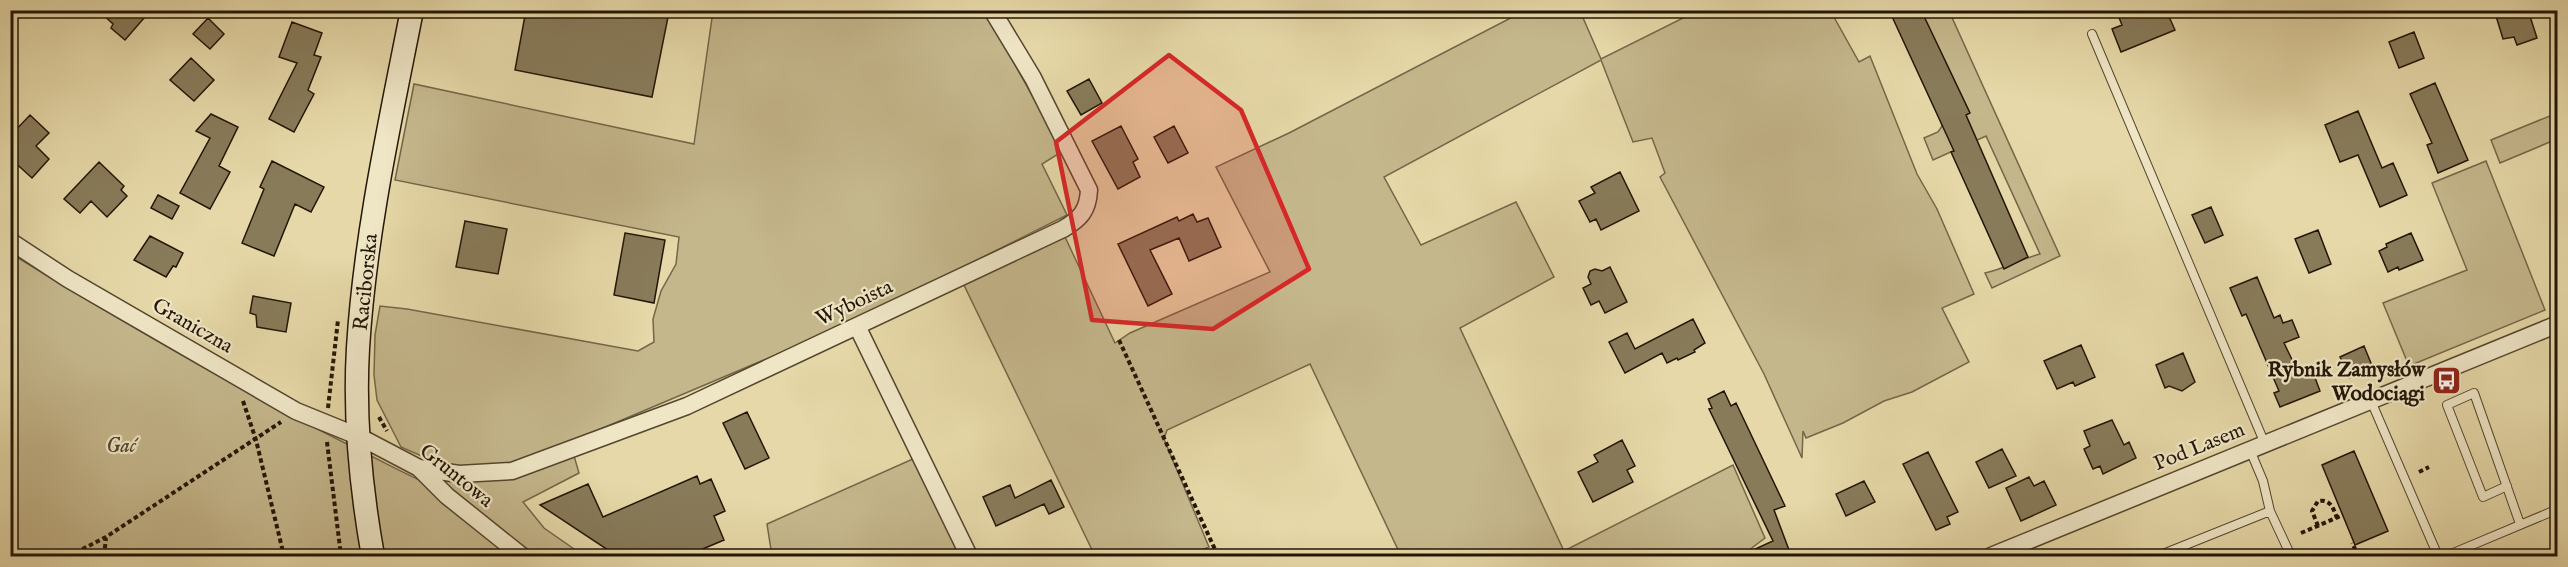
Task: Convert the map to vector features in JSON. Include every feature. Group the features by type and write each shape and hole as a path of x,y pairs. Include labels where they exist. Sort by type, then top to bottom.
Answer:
{"main road":[{"name":"Raciborska","path":"373,556 363,484 358,350 363,286 380,172 412,10"}],"street":[{"name":"Wyboista","path":"419,468 459,474 512,471 687,406 1062,229 1083,215 1089,201 1089,190 1033,78 992,10"},
{"name":"Graniczna","path":"10,241 68,279 296,411 360,436"},
{"name":"Pod Lasem","path":"1990,556 2558,324"},
{"path":"857,326 969,556"},
{"name":"Gruntowa","path":"360,436 419,468 447,496 522,556"},
{"path":"447,496 459,474"}],"lane":[{"path":"2092,34 2257,447 2270,510 2291,556"},
{"path":"2507,486 2483,497 2447,405 2474,393 2507,486 2520,525"},
{"path":"2371,401 2438,556"},
{"path":"2446,556 2558,509"},
{"path":"2158,556 2270,510"}],"path":[{"path":"1119,340 1218,556"},
{"path":"234,374 256,440 284,556"},
{"path":"69,556 106,537 256,440 296,411"},
{"path":"378,415 387,432 396,438"},
{"path":"327,425 337,536 341,556"},
{"path":"2419,472 2428,467"},
{"path":"2318,526 2312,511 2318,501 2330,504 2337,518"},
{"path":"2301,533 2343,515"},
{"path":"104,556 106,537"},
{"path":"2343,556 2356,551 2352,543"}],"highlighted area":[{"path":"1169,55 1241,110 1309,269 1213,329 1092,320 1056,142"}],"green space":[{"path":"1830,10 1859,62 1870,56 1917,174 1937,209 1974,294 1942,308 1969,362 1912,392 1884,401 1843,423 1806,438 1803,431 1802,458 1764,374 1660,177 1665,173 1652,138 1633,142 1601,60 1384,177 1421,245 1516,202 1554,277 1460,328 1564,551 1733,465 1765,538 1741,556 1401,556 1310,364 1167,430 1164,439 1209,547 1188,556 1095,556 963,283 1065,237 1115,343 1130,333 1270,272 1216,167 1289,133 1524,11 1580,11 1601,59 1697,11"},
{"name":"Gać","path":"713,11 985,11 1063,151 1042,164 1067,215 851,323 570,442 579,473 523,502 544,528 584,556 11,556 10,253 216,375 300,420 433,486 449,463 435,462 401,447 377,400 374,375 375,335 380,306 638,351 654,342 653,319 661,291 676,264 679,237 395,180 414,84 694,144"},
{"path":"1921,11 1949,11 2060,256 1992,288 1985,273 2040,254 1986,136 1933,160 1924,138 1938,132 1942,126"},
{"path":"2557,113 2557,139 2500,163 2491,140"},
{"path":"2486,161 2545,310 2409,366 2383,303 2467,270 2432,183"},
{"path":"915,458 963,556 772,556 767,524"}],"building":[{"path":"98,10 135,10 144,18 125,40 111,28 113,24"},
{"path":"526,10 635,10 668,17 652,97 515,70"},
{"path":"1889,10 1921,10 1970,113 1966,115 2028,257 2004,269 1951,152 1954,151"},
{"path":"2116,10 2166,10 2175,30 2121,52 2112,29 2122,25"},
{"path":"2498,10 2528,10 2537,38 2517,45 2514,37 2503,39 2496,16 2500,15"},
{"path":"208,18 224,34 210,49 193,34"},
{"path":"292,22 322,33 314,55 321,57 308,90 314,94 294,132 269,119 297,63 279,57"},
{"path":"2414,32 2424,58 2399,68 2389,42"},
{"path":"191,58 214,80 194,101 170,80"},
{"path":"1089,79 1102,103 1081,115 1067,91"},
{"path":"2435,83 2468,160 2438,173 2427,145 2432,143 2410,94"},
{"path":"2358,111 2382,168 2393,163 2407,195 2380,207 2358,155 2340,162 2325,125"},
{"path":"211,114 238,127 219,166 230,172 210,209 180,193 210,138 196,131"},
{"path":"30,115 49,133 36,146 49,159 32,178 10,158 10,136"},
{"path":"1121,126 1138,159 1133,162 1140,177 1118,189 1092,141"},
{"path":"1174,126 1188,153 1168,163 1154,137"},
{"path":"272,161 324,187 311,212 295,204 274,256 242,243 264,189 260,187"},
{"path":"99,162 124,186 121,190 127,196 107,217 91,201 80,213 64,199"},
{"path":"1620,172 1639,211 1601,230 1596,219 1590,222 1579,201 1595,193 1591,187"},
{"path":"158,195 179,206 172,219 151,208"},
{"path":"2211,207 2223,235 2205,243 2192,215"},
{"path":"1193,214 1197,222 1208,218 1221,247 1189,261 1179,238 1150,250 1172,294 1148,306 1118,244 1177,217 1179,221"},
{"path":"465,221 507,229 498,274 456,267"},
{"path":"2318,230 2331,264 2309,273 2295,239"},
{"path":"625,233 665,240 654,303 614,295"},
{"path":"2411,233 2423,260 2388,272 2379,251 2387,247 2386,244"},
{"path":"150,236 183,253 176,267 173,266 166,277 134,260"},
{"path":"1610,267 1627,302 1605,313 1599,301 1591,305 1583,288 1591,284 1588,277 1590,271 1595,269 1602,271"},
{"path":"2257,277 2274,318 2280,315 2283,323 2292,320 2299,337 2284,343 2298,372 2311,367 2320,391 2280,407 2274,393 2279,391 2246,314 2242,316 2230,288"},
{"path":"253,296 291,303 286,332 257,327 256,315 250,313"},
{"path":"1693,319 1705,343 1694,350 1695,352 1678,360 1677,358 1667,363 1662,353 1625,373 1609,342 1627,333 1635,349"},
{"path":"2081,345 2095,377 2075,386 2073,382 2057,389 2044,361"},
{"path":"2364,346 2373,368 2349,378 2340,357"},
{"path":"2183,353 2195,382 2182,391 2169,386 2165,388 2156,365"},
{"path":"1724,391 1731,406 1736,403 1785,506 1774,510 1789,550 1783,553 1785,556 1740,556 1773,541 1709,409 1712,408 1708,399"},
{"path":"747,412 769,458 745,469 723,423"},
{"path":"2112,420 2124,445 2129,442 2136,458 2103,474 2100,466 2093,469 2084,449 2090,446 2084,431"},
{"path":"1622,440 1635,466 1627,470 1633,482 1593,502 1578,472 1598,462 1594,455"},
{"path":"2002,449 2016,476 1989,488 1976,462"},
{"path":"2354,451 2388,531 2355,545 2322,465"},
{"path":"1928,452 1958,512 1947,517 1950,524 1936,530 1903,464"},
{"path":"697,476 700,484 711,479 725,511 714,516 724,540 686,556 617,556 540,505 588,484 603,517"},
{"path":"2029,477 2034,486 2044,481 2056,505 2021,521 2006,488"},
{"path":"1051,480 1064,507 1049,514 1044,504 996,526 983,497 1010,485 1015,498"},
{"path":"1864,481 1875,502 1846,516 1836,494"}],"place":[{"name":"Rybnik Zamysłów Wodociągi","path":"2446,381"}]}
